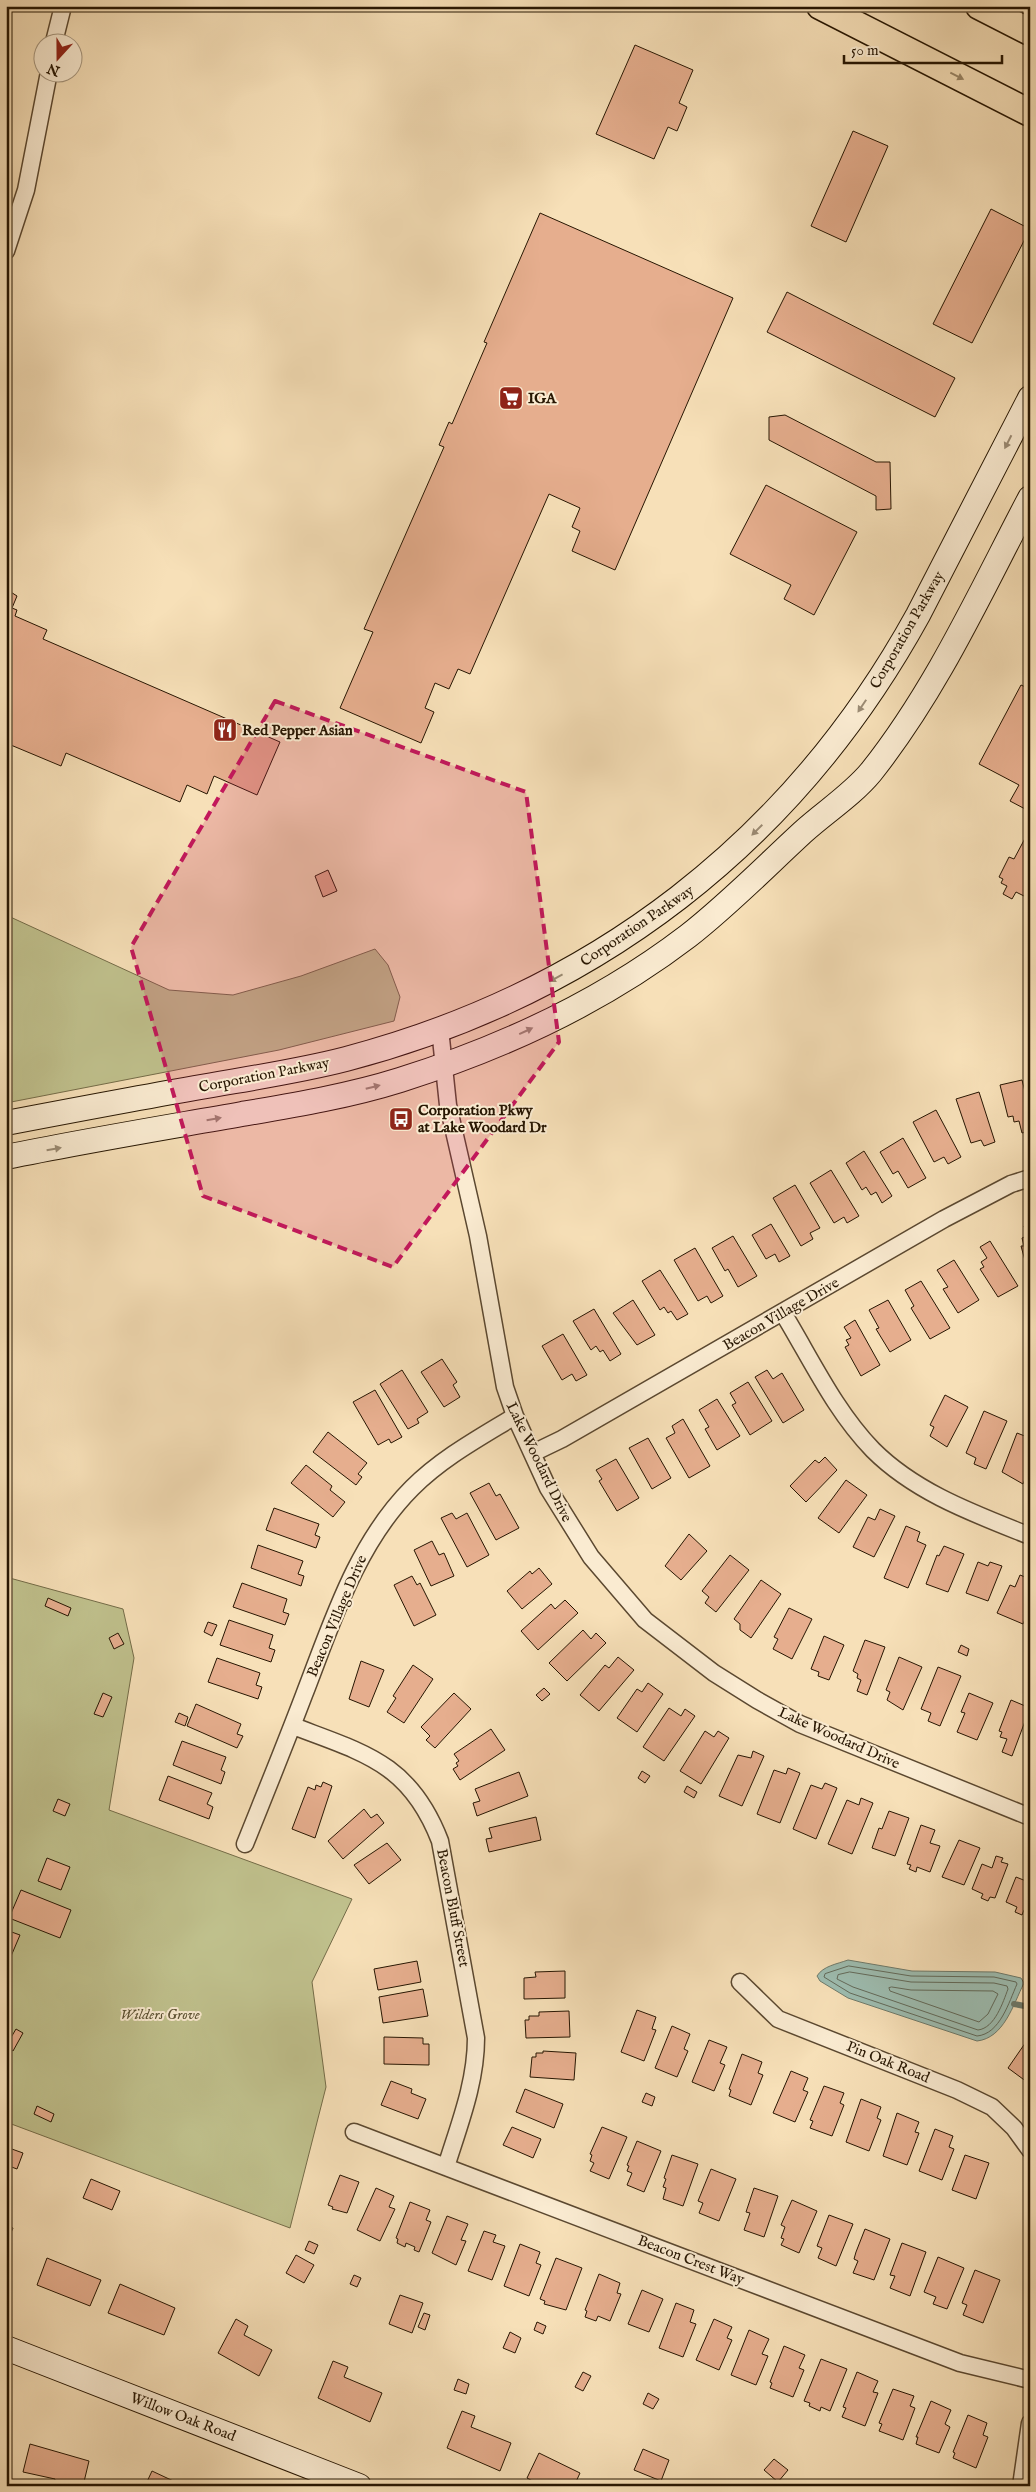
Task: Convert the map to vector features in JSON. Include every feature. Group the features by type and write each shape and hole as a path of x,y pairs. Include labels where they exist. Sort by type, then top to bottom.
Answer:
{"main road":[{"path":"820,6 1030,113"},
{"path":"979,6 1030,32"},
{"name":"Corporation Parkway","path":"6,1123 343,1060 440,1029 502,1005 537,989 637,929 699,883 777,809 833,746 899,650 1030,398"},
{"path":"6,1157 322,1100 398,1081 477,1052 549,1021 586,1002 652,961 685,938 746,888 802,833 868,775 912,714 954,645 1030,498"},
{"name":"Willow Oak Road","path":"6,2348 359,2486"}],"street":[{"path":"56,32 63,6"},
{"path":"6,251 26,190 47,82"},
{"name":"Lake Woodard Drive","path":"440,1029 448,1105 478,1236 505,1387 514,1416 552,1496 591,1557 645,1620 690,1655 757,1700 800,1724 1030,1817"},
{"name":"Beacon Village Drive","path":"533,1453 571,1434 783,1313 944,1218 1011,1184 1030,1178"},
{"path":"783,1313 846,1417 873,1450 930,1493 1030,1536"},
{"name":"Beacon Village Drive","path":"245,1844 351,1577 383,1523 412,1488 434,1468 514,1416"},
{"name":"Beacon Bluff Street","path":"293,1726 355,1750 390,1768 414,1791 430,1815 440,1841 476,2038 476,2059 471,2087 446,2167"},
{"name":"Pin Oak Road","path":"740,1982 778,2019 957,2090 992,2107 1014,2128 1030,2150"},
{"name":"Beacon Crest Way","path":"354,2132 960,2363 1030,2380"},
{"path":"1021,2486 1030,2423"}],"highlighted area":[{"path":"275,701 526,792 559,1042 393,1267 203,1196 131,947"}],"green space":[{"path":"6,915 169,990 233,995 301,976 375,949 388,965 400,997 394,1021 279,1050 6,1103"},
{"name":"Wilders Grove","path":"6,1577 123,1609 134,1658 109,1810 352,1899 312,1982 326,2087 290,2228 6,2122"}],"water":[{"path":"848,1960 912,1971 995,1972 1021,1978 1024,1983 1001,2027 986,2039 977,2041 848,1998 820,1981 817,1976 823,1970"}],"building":[{"path":"635,45 693,70 679,103 687,107 677,131 668,127 654,159 596,134"},
{"path":"853,131 888,146 846,242 811,226"},
{"path":"991,209 1030,229 972,343 933,324"},
{"path":"540,213 733,298 615,570 572,551 580,531 572,527 580,508 549,494 470,674 458,669 449,689 435,683 425,708 434,712 421,743 340,708 373,632 364,629 444,447 439,445 449,422 452,424 487,343 484,342"},
{"path":"787,292 955,378 935,417 767,332"},
{"path":"785,415 876,462 890,462 891,509 876,510 876,496 769,440 769,417"},
{"path":"766,485 857,532 814,615 784,599 791,585 730,554"},
{"path":"6,589 17,596 12,608 17,610 15,616 47,630 43,639 280,742 257,795 214,776 207,794 187,785 180,802 66,753 61,766 6,743"},
{"path":"1021,685 1030,689 1030,805 1027,810 1010,801 1019,785 979,764"},
{"path":"1030,829 1030,899 1016,892 1012,899 1003,894 1007,886 1001,883 1003,879 999,877 1009,857 1014,859"},
{"path":"328,870 337,891 323,897 315,876"},
{"path":"1022,1080 1030,1111 1030,1131 1022,1133 1019,1121 1014,1122 1013,1116 1008,1117 1000,1085"},
{"path":"979,1092 995,1142 984,1146 981,1140 971,1143 956,1099"},
{"path":"936,1110 961,1157 948,1164 944,1157 934,1162 913,1122"},
{"path":"903,1138 926,1178 908,1188 898,1171 893,1174 880,1152"},
{"path":"864,1151 892,1196 882,1203 876,1192 871,1195 866,1187 862,1190 846,1163"},
{"path":"831,1170 859,1216 847,1223 844,1217 834,1223 810,1183"},
{"path":"795,1185 820,1228 810,1233 813,1239 801,1246 773,1198"},
{"path":"771,1224 790,1256 779,1262 775,1254 766,1259 752,1235"},
{"path":"1030,1224 1029,1275 1021,1246 1024,1246 1022,1238 1027,1236 1024,1226"},
{"path":"733,1236 757,1276 738,1287 728,1269 725,1271 712,1248"},
{"path":"990,1241 1018,1286 998,1297 980,1269 984,1267 981,1262 987,1258 980,1247"},
{"path":"695,1248 723,1296 711,1303 707,1296 698,1301 674,1260"},
{"path":"954,1260 979,1300 958,1313 943,1289 948,1287 937,1270"},
{"path":"660,1270 688,1314 677,1320 671,1311 668,1313 664,1307 660,1310 642,1281"},
{"path":"921,1281 950,1328 930,1339 911,1308 914,1306 905,1290"},
{"path":"633,1300 655,1335 637,1345 613,1313"},
{"path":"888,1300 911,1340 890,1352 876,1329 879,1328 869,1310"},
{"path":"594,1309 621,1354 610,1361 603,1350 600,1352 596,1346 591,1350 573,1321"},
{"path":"855,1320 880,1365 861,1376 845,1347 849,1345 846,1340 851,1338 844,1327"},
{"path":"563,1334 587,1375 576,1381 572,1374 562,1380 542,1346"},
{"path":"442,1359 457,1382 453,1385 460,1397 444,1407 421,1372"},
{"path":"402,1370 428,1412 417,1419 419,1423 408,1429 380,1384"},
{"path":"767,1370 773,1379 782,1373 804,1410 783,1423 755,1377"},
{"path":"748,1382 772,1421 750,1435 732,1405 736,1403 730,1393"},
{"path":"375,1390 402,1437 391,1443 389,1439 378,1445 353,1402"},
{"path":"945,1395 968,1407 947,1447 930,1436 934,1427 930,1425"},
{"path":"717,1399 740,1436 717,1450 705,1429 709,1427 699,1410"},
{"path":"984,1411 1007,1421 986,1469 974,1464 976,1458 966,1453"},
{"path":"683,1419 710,1466 689,1478 666,1438 675,1433 672,1426"},
{"path":"328,1432 367,1463 358,1474 362,1477 356,1485 313,1452"},
{"path":"1017,1433 1030,1438 1030,1466 1023,1484 1002,1472"},
{"path":"648,1438 671,1478 652,1489 629,1448"},
{"path":"825,1457 837,1470 806,1502 790,1486 815,1460 819,1463"},
{"path":"616,1459 639,1498 617,1511 599,1481 602,1479 596,1470"},
{"path":"306,1465 332,1486 330,1490 345,1502 333,1517 291,1483"},
{"path":"846,1480 867,1495 839,1533 818,1518"},
{"path":"489,1483 496,1496 500,1494 519,1528 496,1540 470,1493"},
{"path":"274,1508 319,1524 315,1535 320,1537 316,1548 266,1530"},
{"path":"880,1509 895,1516 874,1557 853,1547 868,1517 875,1520"},
{"path":"452,1513 456,1519 467,1513 489,1555 467,1567 441,1518"},
{"path":"906,1526 920,1532 917,1541 926,1545 908,1588 884,1578"},
{"path":"689,1534 707,1551 681,1580 665,1566"},
{"path":"432,1541 439,1555 444,1553 454,1576 431,1586 414,1550"},
{"path":"258,1545 303,1561 298,1574 304,1576 301,1586 251,1568"},
{"path":"944,1546 964,1554 948,1592 926,1584 937,1555 939,1556"},
{"path":"730,1555 749,1570 716,1612 705,1603 709,1597 702,1591"},
{"path":"978,1562 988,1566 990,1562 1002,1566 988,1601 966,1593"},
{"path":"539,1568 552,1584 522,1609 507,1591 530,1571 532,1574"},
{"path":"1020,1575 1030,1579 1030,1607 1023,1624 997,1613 1010,1585 1015,1587"},
{"path":"412,1576 417,1585 420,1583 436,1615 414,1626 394,1585"},
{"path":"761,1580 781,1594 751,1638 740,1630 740,1624 734,1619"},
{"path":"242,1583 287,1599 283,1612 289,1614 285,1625 233,1607"},
{"path":"48,1598 71,1608 68,1616 45,1606"},
{"path":"565,1600 578,1613 538,1650 521,1631 551,1604 555,1609"},
{"path":"789,1608 812,1619 792,1659 773,1649 778,1639 774,1637"},
{"path":"229,1620 273,1635 269,1648 275,1650 271,1662 220,1645"},
{"path":"208,1622 217,1625 212,1636 204,1632"},
{"path":"583,1630 591,1639 596,1633 606,1643 567,1681 549,1663"},
{"path":"118,1633 124,1644 114,1649 109,1638"},
{"path":"824,1636 844,1645 829,1680 818,1676 819,1672 811,1669"},
{"path":"865,1640 885,1647 867,1695 857,1691 861,1680 857,1678 858,1674 853,1671"},
{"path":"961,1645 969,1649 967,1656 958,1652"},
{"path":"618,1657 634,1670 599,1711 580,1695 605,1665 609,1668"},
{"path":"899,1657 922,1667 903,1710 887,1700 890,1692 886,1690"},
{"path":"217,1658 260,1673 256,1685 262,1687 258,1699 208,1682"},
{"path":"361,1661 384,1670 369,1707 349,1699"},
{"path":"413,1665 433,1679 404,1723 387,1712 396,1698 393,1696"},
{"path":"938,1667 961,1676 940,1726 928,1721 931,1713 921,1709"},
{"path":"648,1683 663,1694 637,1732 617,1718 637,1689 642,1692"},
{"path":"544,1688 550,1694 542,1701 536,1695"},
{"path":"103,1693 112,1697 103,1717 94,1714"},
{"path":"454,1693 471,1709 435,1748 426,1740 430,1736 421,1727"},
{"path":"969,1693 993,1703 977,1740 957,1732 965,1713 961,1712"},
{"path":"1011,1700 1030,1708 1012,1756 1002,1752 1007,1739 1000,1737 1002,1732 999,1731"},
{"path":"196,1704 241,1724 237,1734 243,1736 237,1748 187,1726"},
{"path":"669,1708 681,1716 685,1709 695,1716 664,1761 643,1747"},
{"path":"179,1713 188,1717 185,1726 175,1722"},
{"path":"491,1729 505,1750 460,1780 453,1769 458,1766 456,1763 459,1761 454,1754"},
{"path":"705,1731 714,1737 718,1731 729,1738 701,1784 680,1771"},
{"path":"182,1741 226,1757 221,1770 225,1772 221,1784 173,1765"},
{"path":"753,1751 764,1756 742,1806 719,1796 738,1755 751,1758"},
{"path":"788,1768 800,1773 780,1823 757,1814 774,1770 786,1774"},
{"path":"642,1771 650,1776 645,1783 638,1778"},
{"path":"519,1772 528,1796 477,1816 473,1803 480,1801 475,1789"},
{"path":"168,1776 212,1793 207,1804 213,1807 209,1819 159,1800"},
{"path":"323,1782 332,1786 315,1838 292,1829 308,1787 315,1790 316,1785 321,1787"},
{"path":"825,1783 837,1788 816,1839 793,1829 811,1785 822,1789"},
{"path":"687,1786 697,1792 694,1798 684,1792"},
{"path":"861,1798 873,1803 852,1854 828,1844 847,1800 859,1805"},
{"path":"58,1799 70,1804 65,1816 53,1811"},
{"path":"364,1809 371,1818 377,1814 384,1823 343,1859 328,1841"},
{"path":"889,1811 909,1818 895,1856 872,1848 879,1828 882,1829"},
{"path":"536,1817 541,1840 489,1852 486,1839 492,1838 489,1828"},
{"path":"921,1825 935,1830 930,1843 940,1846 930,1872 917,1867 916,1872 909,1869 911,1865 907,1864"},
{"path":"959,1840 980,1848 964,1885 942,1877"},
{"path":"387,1843 401,1860 369,1884 354,1865"},
{"path":"996,1856 1003,1858 1001,1862 1008,1864 995,1898 990,1897 988,1901 981,1898 983,1894 972,1889 982,1864 992,1868"},
{"path":"47,1858 70,1867 61,1890 38,1881"},
{"path":"1030,1871 1030,1912 1024,1910 1022,1915 1015,1912 1017,1907 1006,1902 1016,1877 1026,1881"},
{"path":"21,1890 71,1910 60,1938 9,1918"},
{"path":"6,1930 20,1935 6,1968"},
{"path":"417,1961 421,1982 378,1990 374,1969"},
{"path":"565,1971 565,1998 524,1999 524,1978 536,1977 535,1972"},
{"path":"423,1989 428,2016 383,2023 379,1997"},
{"path":"637,2010 656,2017 652,2029 656,2030 644,2061 621,2052"},
{"path":"569,2011 570,2037 526,2038 525,2020 529,2020 529,2016 539,2016 539,2012"},
{"path":"672,2026 690,2034 684,2049 688,2051 677,2077 655,2068"},
{"path":"16,2029 23,2033 13,2051 6,2046"},
{"path":"384,2037 423,2038 423,2044 429,2044 429,2065 384,2064"},
{"path":"1028,2039 1030,2078 1027,2082 1008,2068"},
{"path":"709,2040 727,2047 720,2063 725,2065 714,2091 692,2082"},
{"path":"543,2051 576,2053 574,2080 530,2077 532,2057 536,2057 536,2053 543,2053"},
{"path":"742,2054 762,2062 758,2073 763,2075 751,2105 729,2096 731,2090 729,2089"},
{"path":"791,2071 808,2078 803,2090 808,2092 795,2122 773,2113"},
{"path":"391,2081 412,2089 411,2093 426,2099 418,2119 381,2105"},
{"path":"824,2086 844,2093 840,2103 844,2105 832,2136 810,2128 813,2121 810,2120"},
{"path":"525,2089 563,2104 554,2128 516,2112"},
{"path":"646,2093 655,2097 652,2106 642,2102"},
{"path":"861,2099 881,2107 877,2118 881,2120 869,2151 846,2142"},
{"path":"37,2106 54,2114 51,2122 34,2114"},
{"path":"897,2113 919,2122 915,2132 919,2133 907,2165 883,2156"},
{"path":"512,2127 541,2139 533,2158 503,2145"},
{"path":"602,2127 627,2137 609,2179 590,2171 594,2163 590,2161 592,2155 590,2154"},
{"path":"935,2129 953,2136 949,2147 954,2149 942,2180 919,2171"},
{"path":"637,2141 661,2151 644,2192 627,2185 632,2173 627,2171 629,2166 627,2165"},
{"path":"9,2148 23,2153 17,2169 6,2165"},
{"path":"672,2155 698,2164 683,2206 663,2199 666,2188 663,2187 666,2179 664,2178"},
{"path":"965,2155 989,2163 976,2199 952,2190"},
{"path":"711,2169 736,2179 719,2221 699,2213 703,2203 698,2201"},
{"path":"340,2175 359,2182 347,2213 332,2209 333,2207 328,2205"},
{"path":"91,2179 120,2191 112,2210 83,2198"},
{"path":"376,2188 394,2196 389,2207 395,2209 380,2241 357,2230"},
{"path":"754,2188 778,2196 764,2237 744,2230 750,2213 746,2212"},
{"path":"792,2200 817,2211 799,2253 781,2245 784,2239 781,2238 785,2227 781,2225"},
{"path":"410,2202 430,2210 426,2220 431,2222 419,2252 414,2250 415,2247 406,2243 405,2247 397,2243 398,2239 396,2238"},
{"path":"829,2215 853,2224 836,2266 818,2258 822,2248 817,2246"},
{"path":"447,2216 468,2224 461,2240 466,2241 456,2265 432,2253"},
{"path":"6,2225 13,2228 6,2245"},
{"path":"865,2229 890,2239 874,2280 853,2273 858,2261 854,2259"},
{"path":"484,2231 496,2235 493,2242 505,2246 492,2280 468,2271"},
{"path":"309,2241 318,2245 314,2254 305,2250"},
{"path":"902,2243 926,2252 910,2296 890,2288 895,2276 890,2275"},
{"path":"520,2244 540,2252 536,2263 541,2265 529,2296 504,2286"},
{"path":"296,2255 314,2265 304,2283 286,2273"},
{"path":"938,2257 964,2268 947,2309 933,2304 936,2297 924,2292"},
{"path":"47,2258 101,2280 90,2306 37,2285"},
{"path":"556,2258 582,2268 566,2310 544,2304 545,2301 540,2299"},
{"path":"975,2270 1000,2280 983,2323 963,2315 967,2305 962,2303"},
{"path":"599,2274 620,2283 617,2293 621,2294 610,2321 598,2316 596,2321 585,2317 587,2311 585,2310"},
{"path":"354,2275 361,2278 357,2287 350,2284"},
{"path":"120,2284 175,2308 164,2335 108,2313"},
{"path":"642,2290 663,2299 649,2332 628,2324"},
{"path":"400,2295 423,2303 412,2333 389,2324"},
{"path":"676,2303 694,2310 690,2322 696,2324 683,2357 659,2348"},
{"path":"424,2313 430,2315 425,2330 418,2327"},
{"path":"236,2319 248,2326 244,2335 272,2350 259,2376 218,2353"},
{"path":"714,2319 732,2327 727,2338 732,2340 719,2370 696,2360"},
{"path":"537,2322 546,2326 543,2334 534,2330"},
{"path":"749,2330 769,2339 762,2354 768,2356 756,2385 731,2375"},
{"path":"510,2332 521,2338 515,2353 503,2348"},
{"path":"784,2346 805,2355 799,2368 804,2370 793,2397 770,2388 772,2383 770,2382"},
{"path":"821,2359 847,2369 830,2411 821,2407 820,2411 809,2406 810,2403 804,2401"},
{"path":"333,2361 348,2367 344,2377 382,2393 370,2422 318,2398"},
{"path":"583,2372 591,2376 583,2391 575,2387"},
{"path":"857,2372 878,2381 873,2392 878,2393 865,2426 842,2417 846,2408 843,2407"},
{"path":"458,2379 469,2384 466,2394 454,2390"},
{"path":"893,2389 914,2396 910,2406 915,2408 903,2440 879,2431 882,2424 879,2423"},
{"path":"648,2393 659,2399 653,2409 643,2404"},
{"path":"931,2401 951,2410 945,2424 950,2427 939,2453 916,2444 918,2437 916,2437"},
{"path":"462,2411 475,2416 471,2427 511,2443 500,2471 447,2448"},
{"path":"968,2415 987,2423 983,2435 988,2437 976,2468 953,2458 955,2453 953,2452"},
{"path":"30,2444 89,2461 83,2486 54,2486 55,2479 23,2472"},
{"path":"643,2449 669,2460 661,2481 634,2470"},
{"path":"539,2453 580,2473 574,2486 542,2486 527,2478"},
{"path":"774,2459 788,2470 778,2482 764,2470"},
{"path":"152,2471 184,2486 145,2486"}],"waterway":[{"path":"1014,2004 1030,2007"}],"place":[{"name":"IGA","path":"511,398"},
{"name":"Red Pepper Asian","path":"225,730"},
{"name":"Corporation Pkwy at Lake Woodard Dr","path":"401,1119"}]}
